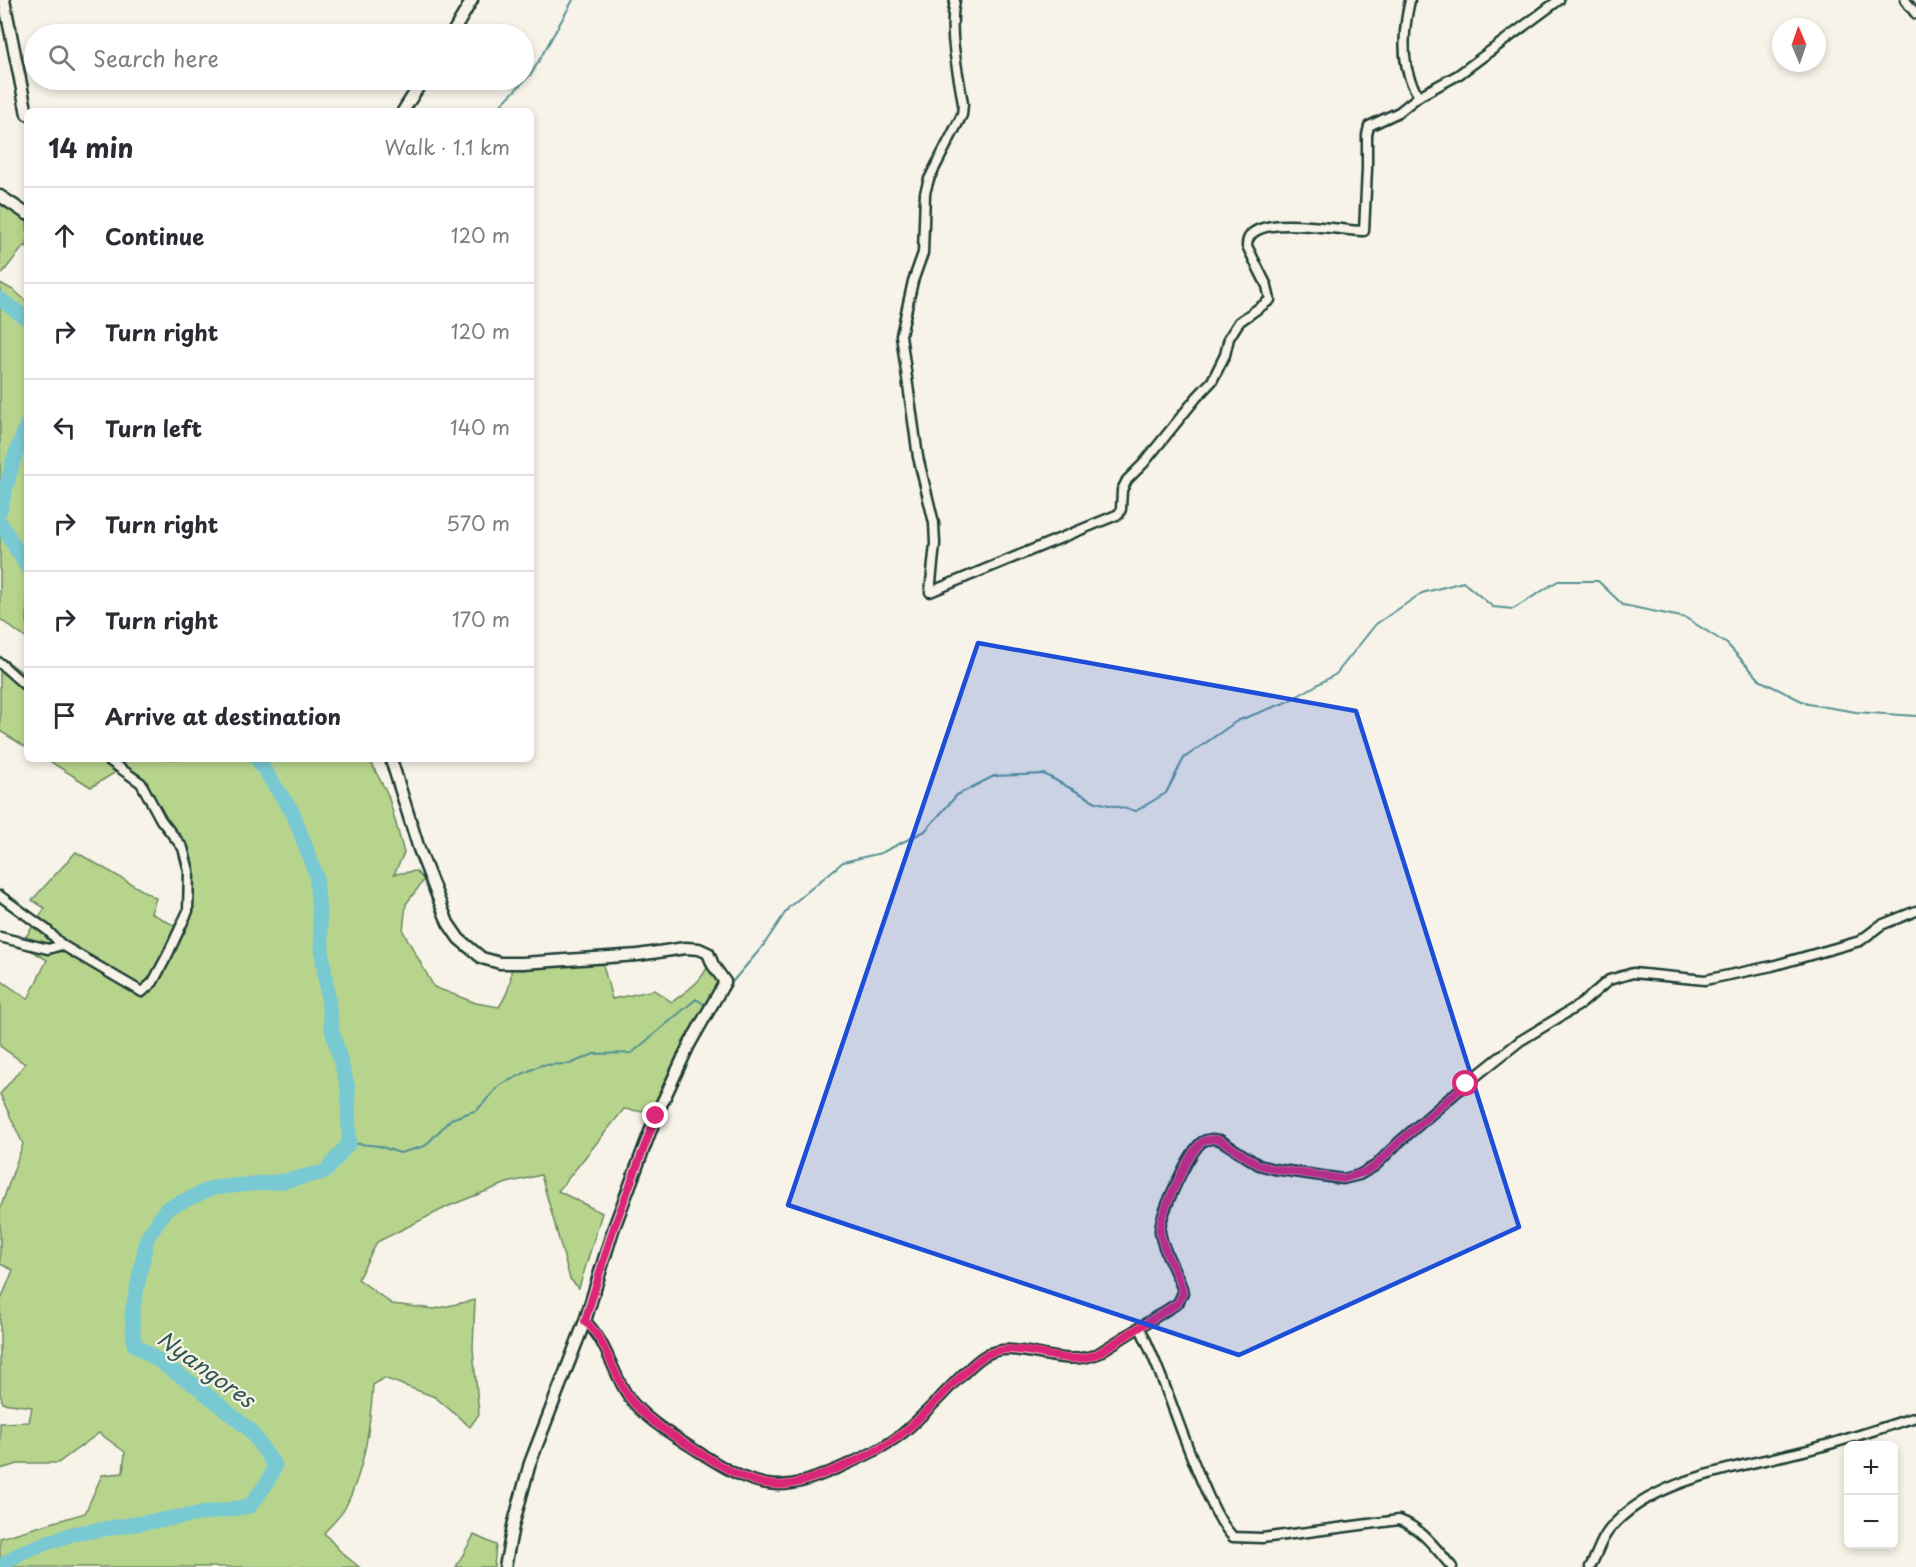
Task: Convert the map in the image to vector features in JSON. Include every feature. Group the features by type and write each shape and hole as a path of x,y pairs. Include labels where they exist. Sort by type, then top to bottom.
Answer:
{"street":[{"path":"4,0 26,108"},
{"path":"458,24 472,0"},
{"path":"955,0 952,28 963,104 962,115 929,179 925,193 922,254 913,281 901,334 918,456 934,523 935,544 930,592 1119,514 1122,490 1127,480 1212,381 1225,355 1229,338 1239,322 1270,300 1267,286 1247,246 1250,234 1257,229 1293,224 1364,231 1366,135 1369,126 1399,112 1419,96 1458,75 1559,0"},
{"path":"1410,0 1404,25 1403,44 1413,88 1419,96"},
{"path":"1905,0 1916,14"},
{"path":"405,108 417,90"},
{"path":"0,196 24,212"},
{"path":"0,663 24,684"},
{"path":"0,896 47,930 62,945 142,992 153,982 188,911 189,871 183,848 161,820 141,783 111,762"},
{"path":"392,762 419,849 448,923 459,939 482,958 500,963 523,963 638,955 694,948 708,953 725,982 689,1046 656,1116 613,1230 585,1321 530,1463 517,1506 505,1567"},
{"path":"585,1321 598,1335 624,1391 636,1406 659,1427 737,1475 772,1485 791,1484 811,1479 887,1445 903,1433 986,1355 1009,1350 1073,1360 1085,1359 1097,1354 1178,1303 1183,1293 1165,1247 1160,1224 1173,1190 1194,1152 1203,1142 1213,1138 1220,1140 1253,1161 1274,1169 1343,1179 1359,1175 1375,1166 1398,1143 1520,1041 1581,1004 1610,980 1633,973 1704,980 1772,966 1860,941 1881,925 1916,911"},
{"path":"0,937 48,949 62,945"},
{"path":"1140,1328 1151,1350 1194,1465 1222,1523 1233,1537 1262,1538 1399,1520 1411,1524 1420,1531 1452,1567"},
{"path":"1590,1567 1609,1530 1655,1494 1726,1469 1818,1448 1916,1417"}],"highlighted area":[{"path":"978,643 1356,711 1519,1227 1239,1355 788,1205"}],"green space":[{"path":"0,199 24,217 24,246 0,276"},
{"path":"0,283 24,299 24,637 0,619"},
{"path":"0,656 24,674 24,746 0,731"},
{"path":"51,762 371,762 388,795 404,853 394,874 416,871 424,880 406,904 403,931 434,987 476,1003 499,1007 509,987 511,966 602,961 612,999 654,990 672,1002 698,981 709,963 720,980 717,991 689,1033 652,1110 624,1109 558,1191 602,1213 579,1288 570,1279 541,1175 507,1183 449,1206 377,1242 358,1279 392,1304 434,1309 475,1300 473,1349 479,1414 470,1427 435,1397 384,1378 373,1385 362,1463 345,1508 324,1533 359,1567 0,1567 0,1538 85,1513 102,1475 123,1473 125,1452 99,1433 58,1463 22,1463 0,1469 0,1423 29,1422 32,1407 3,1403 0,1394 0,1302 13,1270 0,1264 0,1209 23,1144 0,1094 25,1064 0,1046 0,980 28,999 47,960 21,944 45,908 32,900 76,852 156,898 151,913 175,926 190,893 191,874 188,856 181,839 147,795 121,769 91,787"},
{"path":"474,1535 496,1545 494,1567 456,1567"}],"waterway":[{"path":"534,69 573,0"},
{"path":"498,108 515,90"},
{"name":"Nyangores","path":"0,299 24,317"},
{"name":"Nyangores","path":"0,510 13,461 24,432"},
{"name":"Nyangores","path":"0,522 24,562"},
{"path":"727,988 763,946 789,907 843,862 881,853 925,831 957,795 994,776 1044,774 1096,802 1136,811 1166,793 1184,758 1237,721 1287,702 1336,674 1376,624 1422,593 1463,582 1493,607 1513,609 1558,581 1598,581 1623,605 1686,618 1727,644 1761,681 1808,704 1856,712 1916,716"},
{"name":"Nyangores","path":"0,1567 22,1552 72,1534 250,1506 267,1483 275,1466 250,1430 200,1389 134,1344 132,1313 147,1238 166,1209 212,1188 284,1181 325,1172 349,1143 348,1088 332,1030 316,875 293,813 259,762"},
{"path":"349,1143 379,1146 400,1153 425,1146 451,1119 477,1110 500,1085 541,1065 570,1064 594,1054 632,1053 696,999 708,1007"}],"route":[{"path":"656,1116 613,1230 585,1321 598,1335 624,1391 636,1406 659,1427 737,1475 772,1485 791,1484 811,1479 887,1445 903,1433 986,1355 1009,1350 1073,1360 1085,1359 1097,1354 1178,1303 1183,1293 1182,1288 1165,1247 1160,1224 1173,1190 1197,1146 1203,1142 1213,1138 1220,1140 1259,1165 1274,1169 1343,1179 1350,1178 1375,1166 1466,1084"}]}
